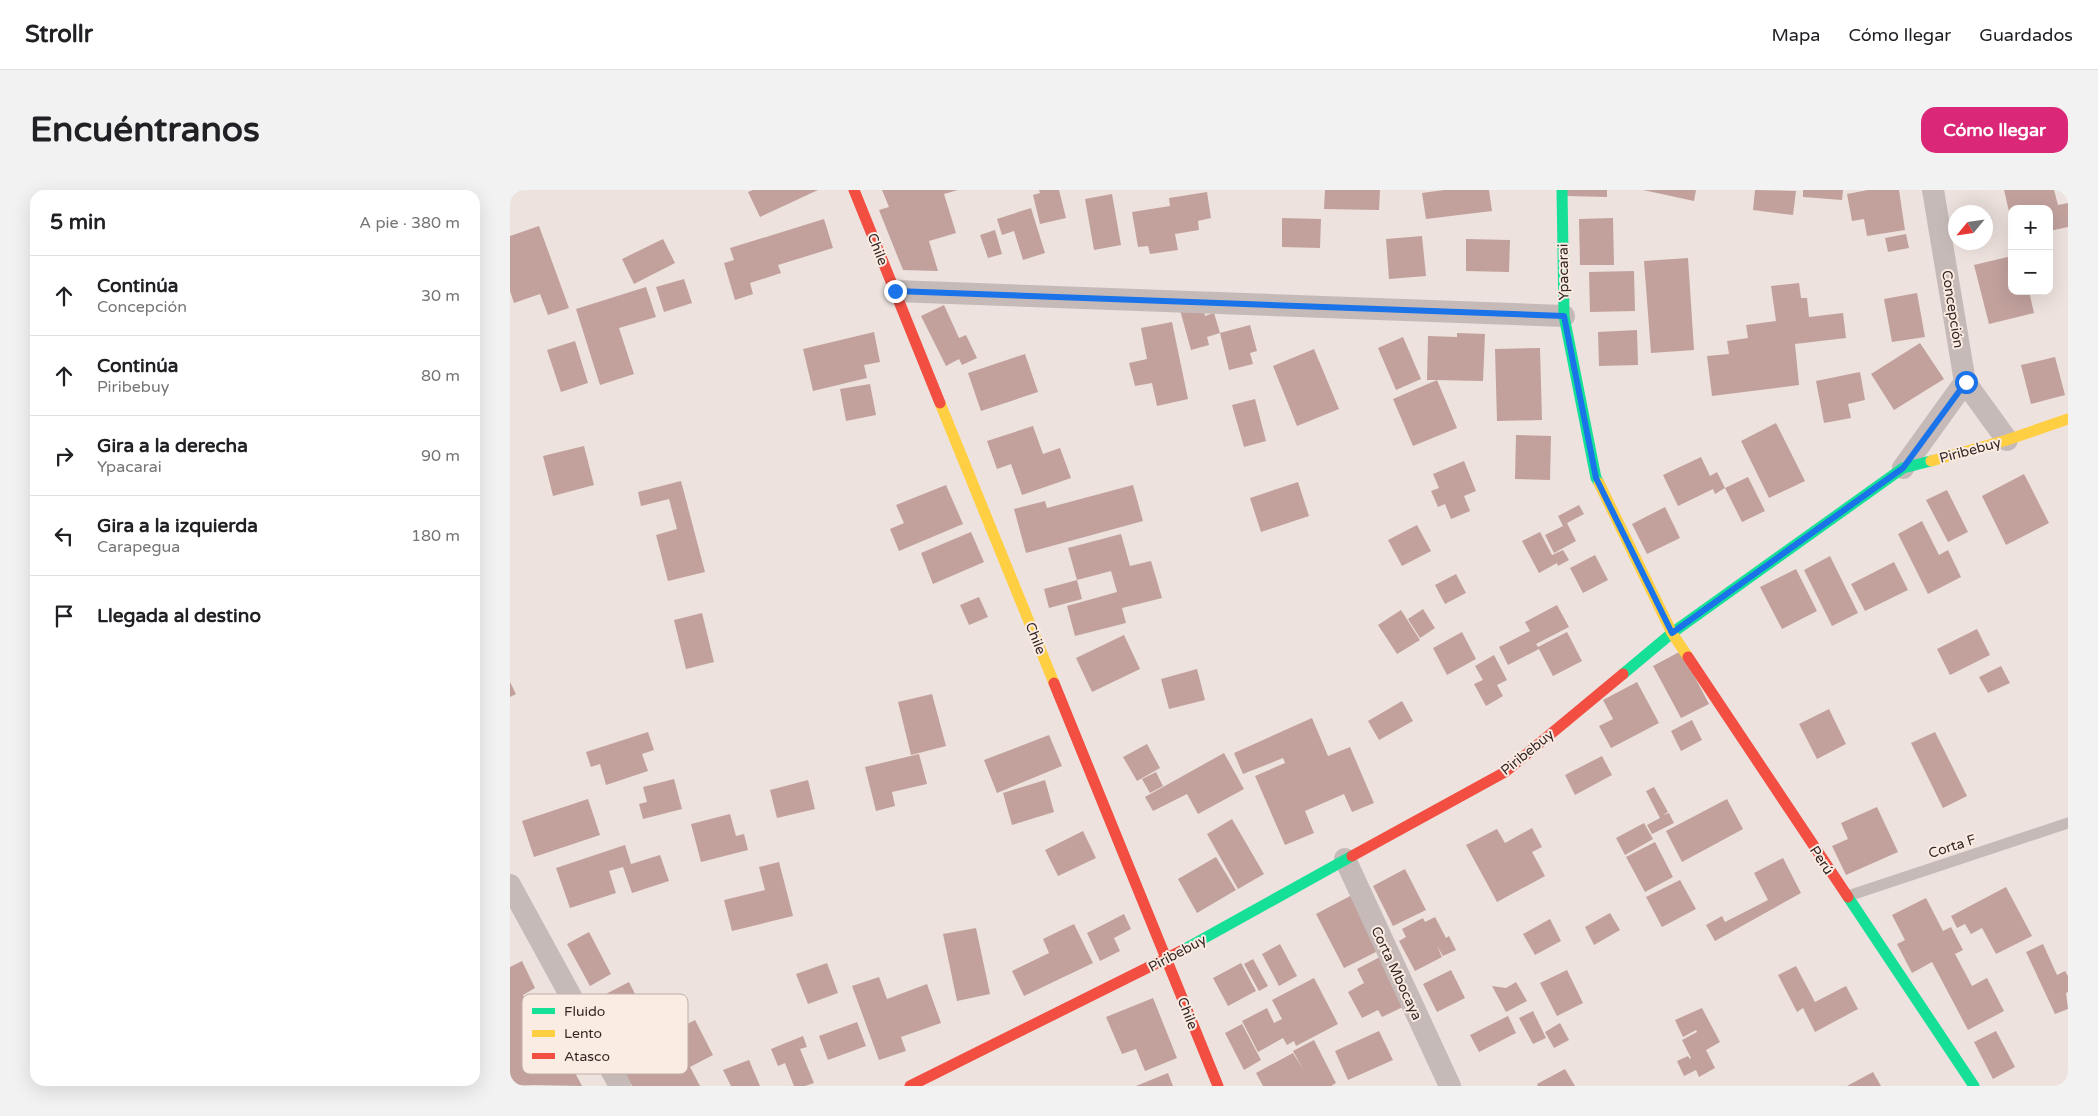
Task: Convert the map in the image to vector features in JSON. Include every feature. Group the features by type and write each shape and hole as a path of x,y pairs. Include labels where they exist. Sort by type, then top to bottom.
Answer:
{"street":[{"name":"Chile","path":"854,190 1218,1086"},
{"name":"Ypacarai","path":"1562,190 1564,316 1596,478 1672,633"},
{"name":"Concepción","path":"1933,190 1966,382"},
{"path":"895,291 1564,316"},
{"path":"1903,468 1966,382 2007,440"},
{"name":"Piribebuy","path":"910,1086 1166,959 1504,772 1672,633 1903,468 2007,440 2068,419"},
{"name":"Perú","path":"1672,633 1846,897 1974,1086"},
{"name":"Corta Mbocaya","path":"1345,859 1450,1086"},
{"path":"510,885 570,994"},
{"path":"613,1074 620,1086"}],"lane":[{"name":"Corta F","path":"1846,897 2068,823"}],"building":[{"path":"753,190 818,190 760,217 748,192"},
{"path":"882,190 958,190 944,194 956,233 929,241 938,271 903,270 879,210 889,207"},
{"path":"1039,190 1059,190 1066,218 1040,224 1033,195 1040,193"},
{"path":"1325,190 1380,190 1379,210 1324,209"},
{"path":"1444,190 1489,190 1492,211 1426,219 1422,193"},
{"path":"1567,190 1607,190 1607,197 1567,196"},
{"path":"1643,190 1696,190 1694,201"},
{"path":"1755,190 1796,191 1793,215 1753,210"},
{"path":"1803,190 1843,190 1842,200 1803,197"},
{"path":"1868,190 1899,190 1905,230 1867,236 1864,219 1852,221 1847,194"},
{"path":"2004,190 2054,190 2058,205 2068,203 2068,227 2053,230 2053,205 2008,205 2008,207"},
{"path":"1207,192 1211,218 1198,221 1199,230 1175,234 1178,250 1150,254 1148,246 1138,247 1132,212 1170,206 1169,198"},
{"path":"1112,194 1121,245 1094,250 1085,199"},
{"path":"1031,208 1045,253 1023,260 1014,231 1002,235 997,219"},
{"path":"1282,218 1321,219 1320,248 1282,247"},
{"path":"1613,218 1614,265 1580,265 1579,219"},
{"path":"824,219 833,248 778,265 781,273 750,283 753,294 735,300 724,263 734,260 730,248"},
{"path":"539,226 569,308 548,315 540,294 514,303 510,291 510,236"},
{"path":"995,230 1002,254 988,258 980,235"},
{"path":"1906,234 1909,248 1888,252 1885,238"},
{"path":"1422,236 1426,276 1389,279 1386,239"},
{"path":"663,239 675,263 634,284 622,259"},
{"path":"1466,239 1510,240 1509,272 1466,271"},
{"path":"2008,257 2008,295 2030,295 2034,313 1989,324 1974,265"},
{"path":"1688,258 1694,350 1651,353 1644,261"},
{"path":"1634,271 1635,311 1590,312 1589,272"},
{"path":"684,279 692,303 664,312 656,287"},
{"path":"1799,283 1801,298 1807,298 1809,317 1843,313 1846,338 1795,344 1799,385 1712,396 1707,356 1729,354 1727,341 1748,338 1746,325 1776,321 1771,286"},
{"path":"646,287 656,317 619,328 634,374 600,385 576,309"},
{"path":"1917,293 1925,337 1892,342 1884,299"},
{"path":"1202,304 1205,316 1214,313 1220,333 1207,337 1209,345 1191,350 1180,310"},
{"path":"944,305 959,338 966,335 977,358 962,365 959,359 946,366 921,316"},
{"path":"1172,322 1188,399 1157,406 1152,383 1135,386 1129,363 1147,359 1141,328"},
{"path":"1250,325 1257,351 1250,353 1253,364 1229,370 1220,333"},
{"path":"1637,330 1638,365 1599,366 1598,332"},
{"path":"874,332 880,362 864,365 867,378 813,391 803,349"},
{"path":"1457,333 1485,334 1483,381 1427,380 1428,336 1457,337"},
{"path":"1403,337 1421,379 1396,390 1378,348"},
{"path":"575,341 588,383 561,392 547,350"},
{"path":"1920,343 1944,379 1894,410 1871,374"},
{"path":"1540,348 1542,420 1497,421 1495,349"},
{"path":"1314,349 1339,409 1297,426 1273,366"},
{"path":"1025,354 1038,392 981,411 968,373"},
{"path":"2055,357 2065,395 2031,404 2021,365"},
{"path":"1860,372 1865,400 1848,404 1851,418 1824,423 1816,381"},
{"path":"1437,380 1457,428 1413,446 1393,399"},
{"path":"870,384 876,415 846,421 840,389"},
{"path":"1255,399 1266,441 1244,447 1232,405"},
{"path":"1776,423 1805,481 1769,498 1741,441"},
{"path":"1033,426 1043,454 1060,448 1071,478 1022,495 1011,464 997,469 987,441"},
{"path":"1516,435 1551,436 1550,480 1515,479"},
{"path":"584,446 594,485 553,496 543,456"},
{"path":"1701,457 1710,476 1717,472 1725,488 1715,494 1713,489 1678,506 1663,475"},
{"path":"1464,461 1476,491 1464,496 1470,511 1451,519 1445,504 1438,507 1431,491 1439,488 1433,474"},
{"path":"2024,474 2049,523 2006,545 1982,496"},
{"path":"1748,477 1765,511 1742,522 1725,488"},
{"path":"681,481 705,572 668,581 656,535 677,529 669,499 641,506 638,492"},
{"path":"1298,482 1309,516 1261,532 1250,498"},
{"path":"946,485 963,524 899,551 890,529 904,523 896,505"},
{"path":"1133,485 1143,521 1026,553 1014,509 1045,501 1047,508"},
{"path":"1947,490 1968,532 1948,542 1926,500"},
{"path":"1579,505 1584,514 1567,523 1576,541 1554,553 1545,535 1563,526 1558,516"},
{"path":"1665,507 1680,538 1647,554 1632,524"},
{"path":"1922,521 1939,555 1948,550 1961,577 1928,594 1898,534"},
{"path":"1417,525 1431,551 1402,566 1388,540"},
{"path":"971,532 984,562 933,584 921,553"},
{"path":"1540,532 1552,555 1563,550 1569,560 1558,566 1557,563 1539,573 1522,541"},
{"path":"1121,534 1130,566 1151,561 1162,598 1122,608 1126,623 1075,636 1067,606 1117,592 1111,571 1077,580 1068,548"},
{"path":"1595,555 1608,580 1583,593 1570,568"},
{"path":"1830,556 1858,613 1832,626 1804,570"},
{"path":"1894,562 1908,590 1865,611 1851,584"},
{"path":"1796,569 1817,611 1782,629 1760,587"},
{"path":"1456,574 1466,593 1445,604 1435,585"},
{"path":"1077,580 1082,599 1049,608 1044,589"},
{"path":"979,597 988,617 969,625 960,605"},
{"path":"1557,605 1569,627 1536,644 1538,647 1567,632 1582,661 1553,676 1539,649 1508,665 1499,647 1530,631 1525,622"},
{"path":"1423,609 1435,628 1420,638 1408,619"},
{"path":"1401,610 1420,640 1397,654 1378,625"},
{"path":"702,613 714,662 686,669 674,620"},
{"path":"1977,629 1990,655 1950,675 1937,649"},
{"path":"1462,632 1476,659 1447,675 1433,648"},
{"path":"1124,635 1140,669 1092,692 1076,658"},
{"path":"1681,651 1709,704 1681,718 1653,666"},
{"path":"1494,655 1507,680 1497,685 1503,696 1486,706 1474,684 1483,680 1475,666"},
{"path":"2001,666 2010,683 1988,693 1979,677"},
{"path":"1197,669 1205,700 1169,709 1161,679"},
{"path":"510,682 516,694 510,697"},
{"path":"1637,682 1659,723 1611,748 1599,726 1613,719 1603,700"},
{"path":"932,694 946,746 911,755 898,702"},
{"path":"1402,701 1413,721 1379,740 1368,721"},
{"path":"1829,709 1846,744 1817,759 1799,724"},
{"path":"1312,718 1328,756 1350,747 1374,803 1352,812 1344,794 1305,811 1314,833 1285,845 1255,776 1285,763 1283,758 1243,774 1234,753"},
{"path":"1692,720 1702,740 1681,751 1671,731"},
{"path":"648,732 654,750 642,754 648,771 606,785 600,764 591,767 586,752"},
{"path":"1935,732 1967,796 1943,808 1911,743"},
{"path":"1049,735 1062,766 997,793 984,760"},
{"path":"1147,744 1160,768 1137,781 1123,757"},
{"path":"1224,753 1244,789 1198,814 1187,794 1153,811 1145,797"},
{"path":"919,754 927,784 892,792 895,806 876,811 865,767"},
{"path":"1602,756 1612,775 1575,795 1565,775"},
{"path":"1156,772 1163,786 1150,793 1142,779"},
{"path":"674,779 682,809 643,819 639,804 647,802 643,787"},
{"path":"808,780 815,809 777,818 770,790"},
{"path":"1045,780 1054,812 1012,825 1003,793"},
{"path":"1654,787 1668,812 1663,815 1669,813 1674,823 1652,834 1647,825 1660,818 1646,791"},
{"path":"588,799 600,835 534,857 522,821"},
{"path":"1727,799 1743,829 1682,862 1666,831"},
{"path":"1877,807 1898,852 1846,875 1832,846 1848,839 1841,823"},
{"path":"730,814 736,836 744,834 748,850 701,862 691,824"},
{"path":"1232,819 1264,874 1238,889 1207,834"},
{"path":"1644,823 1653,839 1625,855 1616,838"},
{"path":"1532,828 1542,847 1532,852 1545,876 1497,902 1466,845 1497,829 1505,843"},
{"path":"1083,831 1096,858 1058,876 1045,850"},
{"path":"1655,842 1673,877 1645,892 1626,857"},
{"path":"625,845 631,864 660,855 669,881 632,893 623,867 609,871 616,893 570,908 556,868"},
{"path":"1216,857 1236,890 1197,913 1178,879"},
{"path":"1783,858 1801,893 1715,941 1706,925 1722,916 1725,922 1768,900 1754,873"},
{"path":"779,862 793,916 732,931 724,900 765,890 759,867"},
{"path":"1405,869 1426,910 1393,926 1373,886"},
{"path":"1680,880 1696,909 1662,927 1646,897"},
{"path":"2006,887 2032,936 1996,954 1982,928 1971,934 1965,924 1957,928 1951,916"},
{"path":"1352,895 1380,950 1344,968 1316,914"},
{"path":"1926,898 1943,931 1951,927 1963,950 1955,954 1972,986 1987,978 2004,1011 1968,1030 1932,962 1912,973 1897,944 1905,940 1892,915"},
{"path":"1610,913 1620,930 1594,945 1585,927"},
{"path":"1124,914 1131,929 1114,938 1120,951 1100,961 1087,933"},
{"path":"1435,917 1446,938 1449,936 1456,950 1443,956 1437,946 1442,957 1415,971 1399,941 1406,937 1402,929 1423,918 1425,922"},
{"path":"1550,919 1561,941 1535,955 1523,934"},
{"path":"1074,924 1093,963 1024,996 1012,971 1049,953 1043,939"},
{"path":"976,928 990,994 957,1001 943,934"},
{"path":"589,932 611,974 590,986 567,944"},
{"path":"1280,944 1297,976 1279,986 1262,954"},
{"path":"2043,944 2057,975 2065,971 2068,976 2068,992 2066,993 2068,1009 2055,1014 2026,952"},
{"path":"1380,957 1405,1006 1382,1017 1378,1010 1362,1018 1348,992 1364,983 1357,969"},
{"path":"1253,959 1268,986 1259,991 1244,964"},
{"path":"522,961 535,988 522,994 522,1074 576,1074 582,1086 510,1086 510,967"},
{"path":"827,963 838,993 808,1004 796,974"},
{"path":"1241,963 1256,991 1228,1006 1213,978"},
{"path":"1796,966 1815,1002 1846,986 1858,1009 1815,1032 1803,1008 1797,1012 1778,975"},
{"path":"1451,970 1465,998 1437,1012 1423,984"},
{"path":"1567,970 1583,1003 1557,1016 1540,983"},
{"path":"879,977 887,999 927,984 941,1023 901,1037 906,1051 879,1060 852,986"},
{"path":"1314,978 1338,1024 1296,1046 1294,1041 1287,1045 1283,1038 1258,1052 1242,1021 1267,1008 1274,1023 1282,1019 1272,1000"},
{"path":"629,982 635,994 606,994"},
{"path":"1516,982 1527,1001 1506,1012 1492,986 1506,988"},
{"path":"1153,998 1177,1058 1145,1071 1136,1049 1122,1054 1106,1017"},
{"path":"1702,1008 1720,1042 1706,1050 1715,1068 1699,1077 1696,1070 1684,1076 1677,1061 1688,1056 1691,1058 1682,1040 1697,1032 1696,1030 1683,1037 1675,1020"},
{"path":"1533,1011 1546,1038 1533,1044 1519,1018"},
{"path":"1508,1016 1516,1033 1479,1052 1470,1035"},
{"path":"695,1020 713,1055 690,1067 700,1086 632,1086 626,1074 688,1074 688,1024"},
{"path":"857,1022 866,1046 828,1060 819,1036"},
{"path":"1560,1023 1569,1040 1554,1048 1545,1032"},
{"path":"1242,1024 1261,1060 1244,1070 1225,1033"},
{"path":"1379,1031 1393,1060 1348,1080 1335,1051"},
{"path":"1996,1031 2015,1067 1993,1079 1974,1042"},
{"path":"803,1036 807,1047 800,1049 814,1083 805,1086 794,1086 785,1063 778,1066 771,1049"},
{"path":"1314,1040 1336,1083 1331,1086 1263,1086 1256,1073 1293,1053 1303,1069 1293,1051"},
{"path":"749,1060 760,1086 731,1086 723,1070"},
{"path":"1565,1069 1575,1086 1538,1086 1537,1084"},
{"path":"1873,1072 1881,1086 1847,1086"},
{"path":"1168,1073 1173,1086 1136,1086"}],"traffic: fast":[{"path":"1562,190 1564,316 1596,478 1599,483"},
{"path":"1623,674 1672,633 1903,468 1931,461"},
{"path":"1183,950 1352,856"},
{"path":"1848,897 1974,1086"}],"traffic: slow":[{"path":"940,403 1054,683"},
{"path":"1931,461 2007,440 2068,419"},
{"path":"1599,483 1672,633 1688,657"}],"traffic: jam":[{"path":"854,190 940,403"},
{"path":"1688,657 1848,897"},
{"path":"1352,856 1505,772 1623,674"},
{"path":"1054,683 1218,1086"},
{"path":"910,1086 1183,950"}],"route":[{"path":"895,291 1564,316 1596,478 1672,633 1903,468 1966,382"}]}
